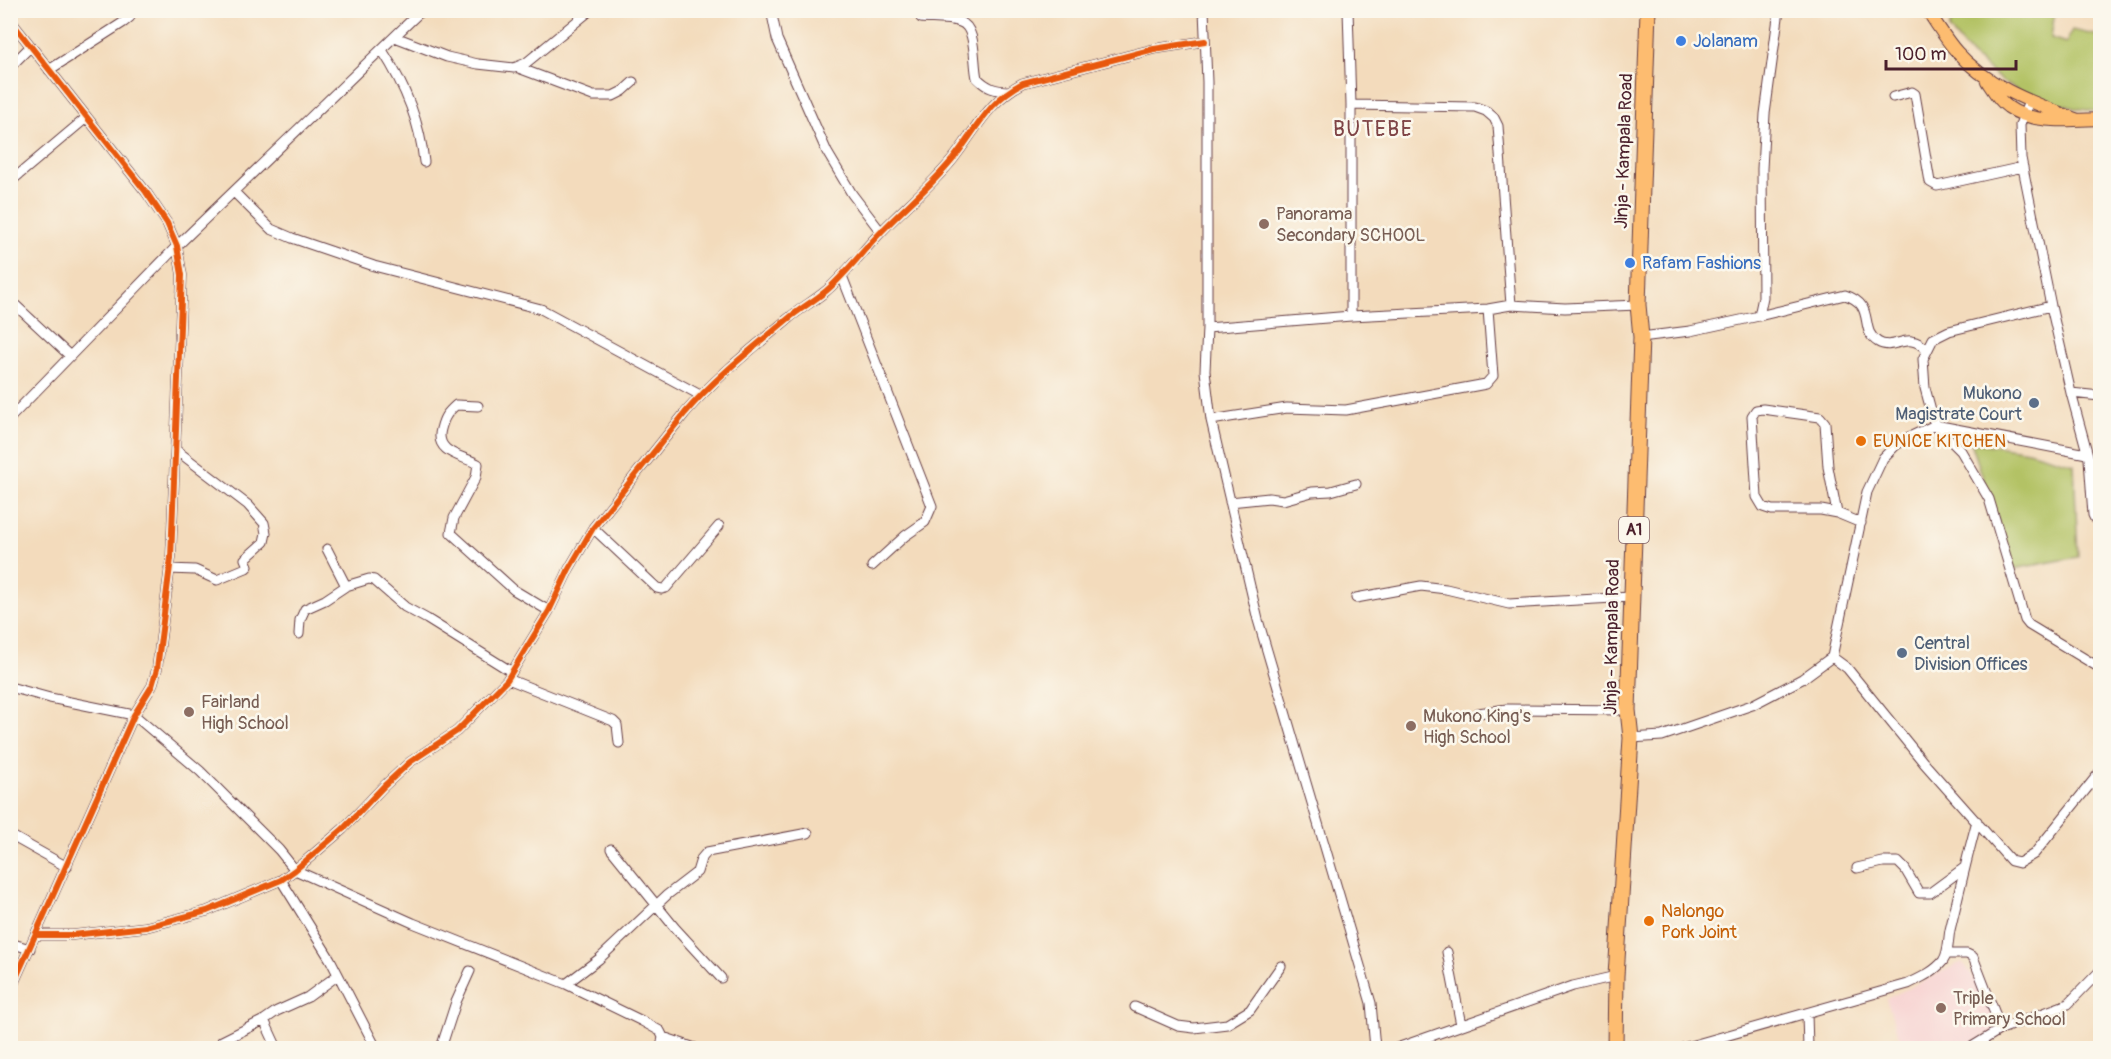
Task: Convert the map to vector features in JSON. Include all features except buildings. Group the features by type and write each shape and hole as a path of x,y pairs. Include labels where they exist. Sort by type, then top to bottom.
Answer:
{"highway":[{"name":"Jinja - Kampala Road","path":"1616,1048 1616,976 1631,738 1628,710 1641,337 1638,304 1648,10"}],"main road":[{"path":"1927,10 1957,52 1985,78 2008,107 2044,119 2100,119"},
{"path":"1985,78 2028,101 2078,120"}],"street":[{"path":"49,70 124,22 130,17 127,10"},
{"path":"10,418 177,246 422,10"},
{"path":"771,10 777,39 827,152 852,194 881,232"},
{"path":"1204,10 1207,94 1205,371 1211,420 1258,620 1371,1003 1375,1048"},
{"path":"1348,10 1352,316"},
{"path":"1759,316 1763,297 1762,169 1765,114 1779,10"},
{"path":"516,67 526,63 587,14"},
{"path":"921,18 960,22 967,26 971,33 977,78 997,91 1009,90"},
{"path":"10,20 146,192 167,223 177,246 182,275 169,569 157,669 152,686 134,715 10,991"},
{"path":"395,37 447,57 478,64 516,67 593,96 614,96 633,82"},
{"path":"37,935 73,935 146,927 207,911 281,880 295,870 343,829 410,762 457,731 510,675 549,610 593,528 700,395 791,316 842,276 881,232 952,160 972,130 996,101 1009,90 1023,83 1101,61 1205,41"},
{"path":"10,67 31,46"},
{"path":"382,50 405,88 424,162"},
{"path":"1893,97 1912,92 1915,94 1930,182 1937,186 2023,167"},
{"path":"2028,101 2020,125 2023,167 2051,306 2087,454 2093,515 2100,521"},
{"path":"1351,105 1475,107 1486,111 1494,118 1498,126 1501,157 1511,305"},
{"path":"10,182 86,118"},
{"path":"234,192 271,229 374,266 541,309 700,395"},
{"path":"842,276 932,506 925,522 905,536 872,566"},
{"path":"1641,337 1690,331 1845,295 1856,298 1862,304 1870,333 1876,341 1882,344 1913,340 1920,342 1926,350"},
{"path":"10,300 70,356"},
{"path":"1207,328 1352,316 1488,309 1511,305 1565,308 1638,304"},
{"path":"2051,306 1949,331 1933,339 1923,359 1924,388 1935,425 1961,451 1989,499 2025,620 2029,625 2100,668"},
{"path":"1211,420 1287,408 1346,410 1486,384 1493,376 1488,309"},
{"path":"2071,393 2100,396"},
{"path":"478,406 456,405 445,414 440,434 441,444 446,450 478,464 476,477 454,518 451,533 514,590 549,610"},
{"path":"1837,513 1828,467 1825,423 1820,417 1756,410 1752,416 1756,486 1757,497 1763,507 1772,510 1821,510 1837,513 1861,523"},
{"path":"1631,738 1662,736 1752,705 1802,679 1832,657 1867,492 1883,458 1907,438 1935,425 2087,454"},
{"path":"169,569 195,570 217,580 224,578 246,568 248,566 245,560 266,538 264,523 248,505 176,450"},
{"path":"1230,502 1269,498 1283,500 1356,484"},
{"path":"593,528 657,588 662,589 666,588 719,526"},
{"path":"327,549 345,586"},
{"path":"299,634 300,620 305,609 325,600 345,586 369,579 374,580 405,607 428,619 510,675 613,721 617,726 619,743"},
{"path":"1356,598 1421,586 1446,589 1509,604 1631,597"},
{"path":"1832,657 1847,668 1924,763 1977,821 2006,857 2019,862 2034,854 2100,772"},
{"path":"10,687 50,698 134,715 200,771 279,850 295,870 413,923 566,984 642,1021 660,1031 663,1037 660,1048"},
{"path":"1478,713 1507,709 1628,710"},
{"path":"1683,1048 1713,1045 1908,984 1932,971 1947,954 1948,939 1964,868 1977,821"},
{"path":"566,984 697,872 707,852 808,833"},
{"path":"10,835 67,867"},
{"path":"611,849 675,928 721,978"},
{"path":"1857,868 1898,861 1919,893 1923,894 1930,893 1964,868"},
{"path":"281,880 318,938 376,1048"},
{"path":"10,943 30,949"},
{"path":"1447,952 1461,1025"},
{"path":"1947,954 1967,954 1972,957 2001,1029"},
{"path":"1135,1007 1178,1026 1194,1028 1227,1024 1250,1010 1281,966"},
{"path":"1970,1048 2001,1029 2068,1004 2100,970"},
{"path":"441,1048 456,1002 470,971"},
{"path":"222,1041 308,997 338,975"},
{"path":"1397,1048 1573,986 1616,976"},
{"path":"1807,1014 1808,1048"},
{"path":"264,1020 277,1048"},
{"path":"663,1037 695,1048"}],"shaded area":[{"name":"Triple Primary School","path":"1962,962 1985,992 1998,1018 1992,1032 1963,1048 1903,1048 1886,999"}],"green space":[{"path":"1954,11 2055,11 2051,38 2066,43 2072,30 2100,36 2100,112 2074,108 2020,92 2003,82 1971,55 1949,29"},
{"path":"1971,442 2028,451 2074,464 2078,557 2013,569"}],"cycle path":[{"path":"10,20 146,192 167,223 177,246 182,275 171,558 157,669 152,686 134,715 10,991"},
{"path":"37,935 73,935 146,927 207,911 281,880 295,870 343,829 410,762 457,731 507,680 549,611 569,569 593,528 685,413 735,364 789,318 834,284 882,231 945,169 1001,98 1023,83 1154,49 1205,41"}],"place":[{"name":"Jolanam","path":"1681,41"},
{"name":"Panorama Secondary SCHOOL","path":"1264,224"},
{"name":"Rafam Fashions","path":"1630,263"},
{"name":"Mukono Magistrate Court","path":"2034,403"},
{"name":"EUNICE KITCHEN","path":"1861,441"},
{"name":"Central Division Offices","path":"1902,653"},
{"name":"Fairland High School","path":"189,712"},
{"name":"Mukono King's High School","path":"1411,726"},
{"name":"Nalongo Pork Joint","path":"1649,921"},
{"name":"Triple Primary School","path":"1941,1008"}],"district":[{"name":"BUTEBE","path":"1373,129"}]}
